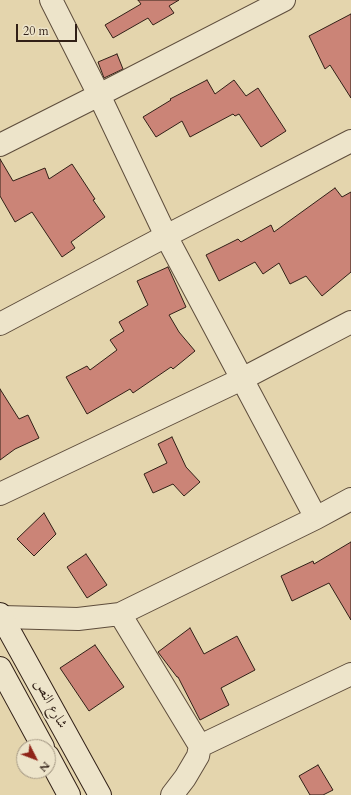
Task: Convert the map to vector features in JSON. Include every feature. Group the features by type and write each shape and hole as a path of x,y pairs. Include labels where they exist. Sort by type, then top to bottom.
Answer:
{"street":[{"path":"51,0 100,95 166,236 316,518"},
{"path":"0,145 284,0"},
{"path":"0,324 166,236 351,141"},
{"path":"0,494 242,379 351,322"},
{"path":"1,615 78,619 120,614 316,518 351,499"},
{"path":"120,614 200,746 198,756 172,795"},
{"name":"شارع النص","path":"1,615 100,795"},
{"name":"شارع النص","path":"0,668 39,739"},
{"path":"200,746 351,674"},
{"path":"56,771 69,795"}],"building":[{"path":"138,0 179,0 169,6 174,13 153,25 148,18 113,38 105,25 141,4"},
{"path":"351,14 351,98 330,65 325,69 309,36"},
{"path":"117,54 123,69 104,78 98,62"},
{"path":"207,80 215,94 234,80 246,96 258,88 286,131 261,147 239,114 235,116 233,114 190,137 182,121 156,137 143,117 171,100 170,99"},
{"path":"0,159 13,181 45,168 49,179 72,164 95,199 93,200 105,217 71,242 75,248 62,257 32,212 15,222 0,196"},
{"path":"335,188 342,197 351,192 351,272 322,296 306,276 290,284 279,263 263,274 255,262 219,281 206,255 238,239 241,242 271,225 274,232"},
{"path":"168,267 186,307 169,315 179,332 195,351 173,369 171,367 133,393 130,389 87,414 66,377 87,366 90,370 117,350 110,340 124,331 119,322 148,305 137,281"},
{"path":"0,389 19,419 28,415 39,438 15,449 0,460"},
{"path":"172,437 186,467 200,482 184,496 173,484 153,493 144,474 167,463 158,444"},
{"path":"44,513 56,534 34,556 17,539"},
{"path":"351,542 351,620 329,583 292,601 281,576 313,561 314,564"},
{"path":"86,554 107,585 87,598 67,567"},
{"path":"190,628 204,654 237,636 255,670 221,688 229,705 200,720 178,677 158,652"},
{"path":"95,645 124,687 89,711 60,668"},
{"path":"318,765 333,790 323,795 310,795 299,776"}]}
